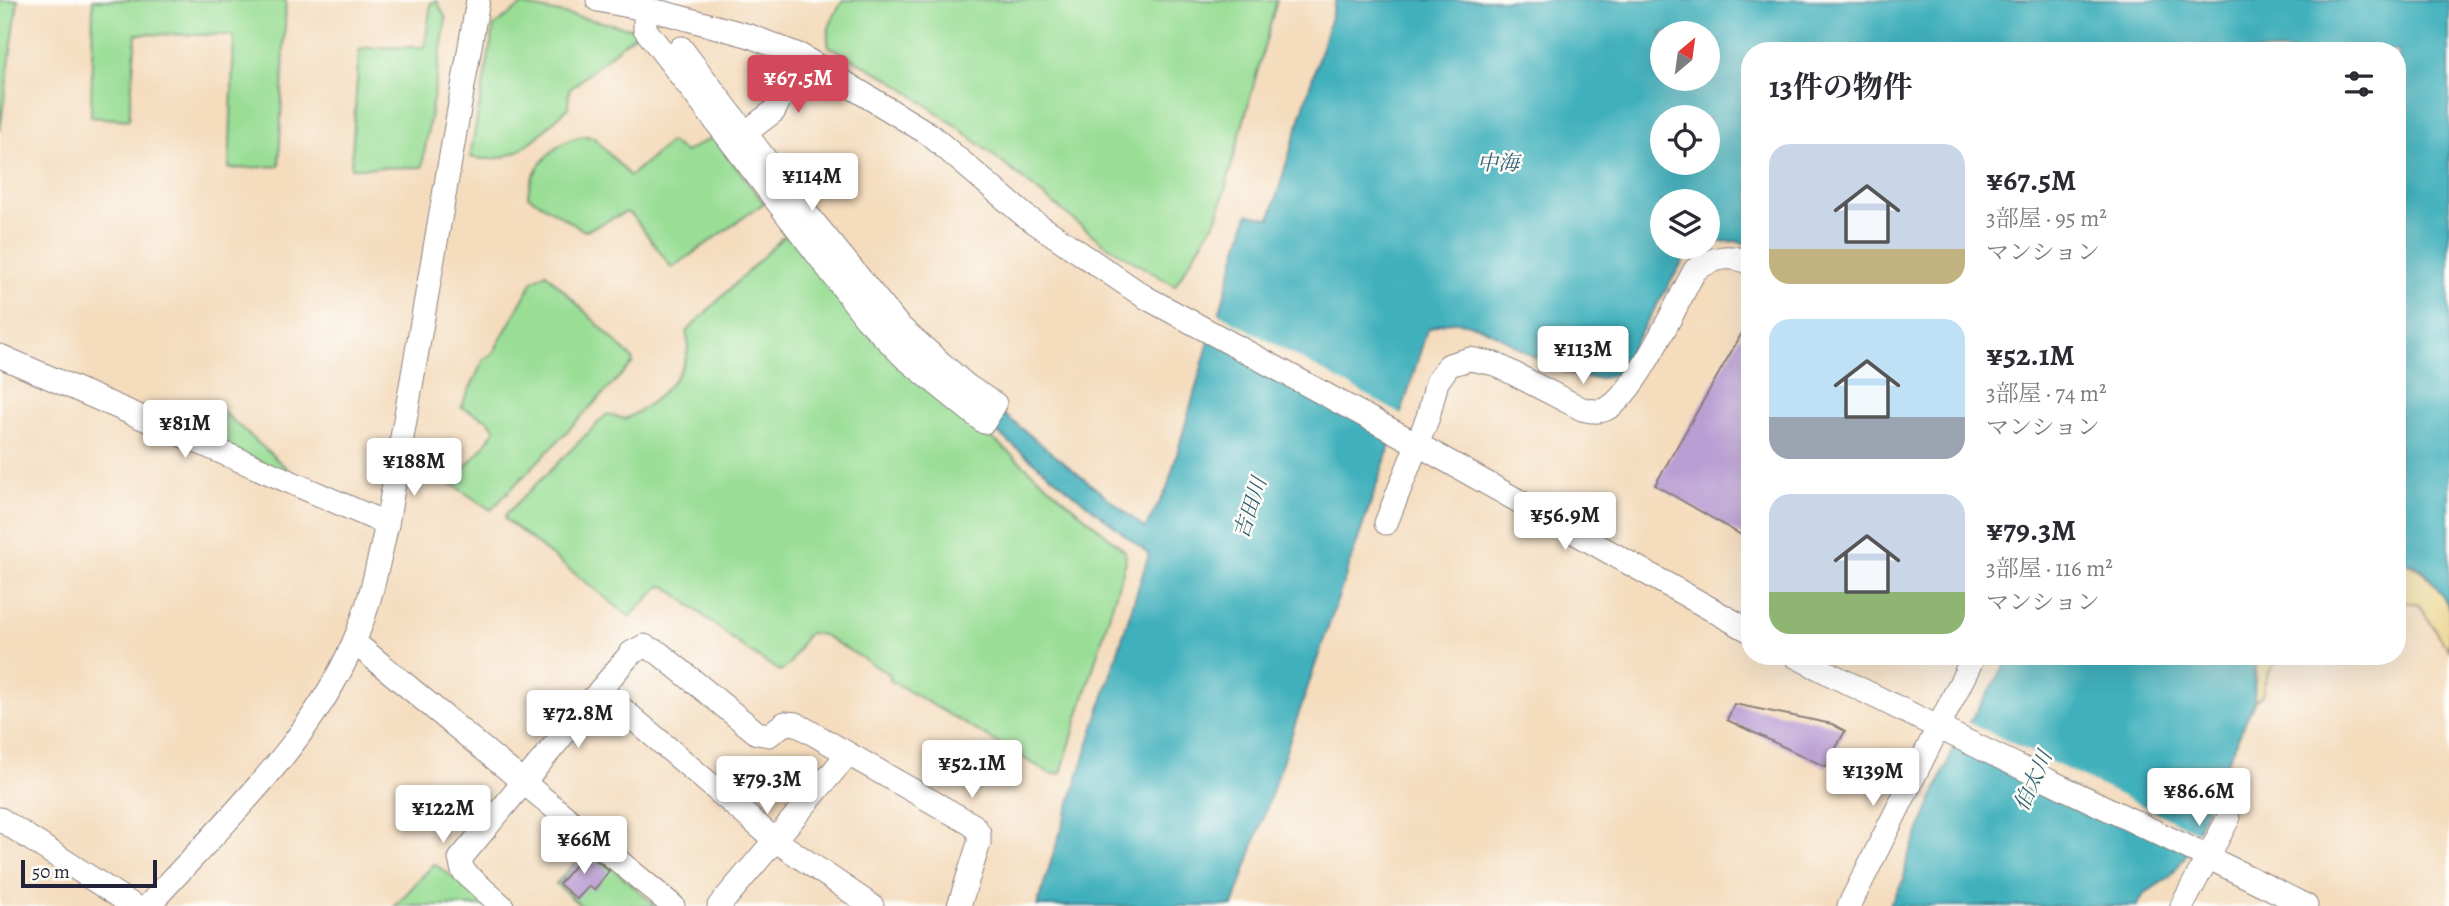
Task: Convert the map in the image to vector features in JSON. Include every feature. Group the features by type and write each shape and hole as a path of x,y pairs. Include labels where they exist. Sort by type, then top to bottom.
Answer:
{"street":[{"path":"148,906 291,744 321,702 354,642 375,577 387,524 478,0"},
{"path":"598,0 750,36 801,56 929,134 1024,215 1145,297 1409,440 1741,626"},
{"path":"645,9 645,29 797,214"},
{"path":"681,48 744,134 878,332 962,392 985,422 991,411"},
{"path":"744,134 774,111 801,56"},
{"path":"1385,523 1409,440 1441,374 1449,365 1470,359 1495,365 1582,409 1596,412 1608,409 1629,390 1695,270 1711,260 1731,256 1741,260"},
{"path":"0,356 387,524"},
{"path":"354,642 673,906"},
{"path":"502,906 463,870 459,861 631,653 644,646 652,648 757,733 769,735 790,722 977,829 979,843 959,906"},
{"path":"1812,665 1936,729 2306,906"},
{"path":"1849,906 1969,665"},
{"path":"600,690 775,840 872,906"},
{"path":"719,906 848,754"},
{"path":"0,819 134,906"},
{"path":"2182,906 2228,819"}],"green space":[{"path":"0,0 18,0 0,130"},
{"path":"93,0 286,0 279,166 229,169 234,39 231,35 136,34 129,120 91,117"},
{"path":"843,0 1277,0 1217,218 1175,286 1104,244 959,128 890,79 829,46 829,28"},
{"path":"437,1 446,19 422,167 351,168 359,51 364,48 425,47 431,2"},
{"path":"522,5 634,29 636,33 569,90 568,108 535,139 513,154 500,158 470,157 494,26"},
{"path":"584,136 593,137 630,176 670,142 685,152 713,137 764,203 672,268 632,215 626,212 585,231 528,196 534,175 546,157 564,143"},
{"path":"784,236 792,239 866,331 1125,551 1126,561 1061,773 1051,774 890,680 889,674 823,635 810,633 806,636 789,665 780,671 748,651 667,587 660,586 630,617 505,519 506,514 607,414 625,419 660,395 680,371 686,358 686,332"},
{"path":"546,273 632,358 633,363 491,510 450,483 483,448 495,429 488,420 461,407 484,359 493,353 533,281"},
{"path":"212,402 299,479 181,425"},
{"path":"589,847 656,906 581,906 556,884"},
{"path":"434,864 468,887 488,906 395,906"}],"sand":[{"path":"2406,563 2425,574 2446,602 2449,610 2449,650 2418,604 2406,602"},
{"path":"2275,665 2266,678 2262,695 2254,702 2256,667"}],"water":[{"name":"中海","path":"1336,0 2449,0 2449,608 2430,576 2416,565 2406,563 2406,42 1741,42 1741,243 1720,242 1720,189 1650,189 1650,259 1685,259 1616,374 1591,378 1567,373 1495,334 1472,325 1449,322 1427,330 1397,427 1215,328 1248,214 1270,218"},
{"name":"吉田川","path":"1210,338 1393,437 1233,906 1037,906 1149,554 989,426 1001,412 1145,528 1167,489"},
{"path":"2005,665 2255,665 2254,702 2191,843 1963,733"},
{"name":"伯太川","path":"1956,743 2188,852 2171,876 2144,894 2137,906 1889,906 1904,879 1907,859"}],"pier":[{"path":"1216,312 1404,416 1400,429 1212,327"},
{"path":"1966,721 2199,833 2194,845 1959,732"}],"building":[{"path":"1741,335 1741,535 1655,485"},
{"path":"1734,704 1832,724 1845,731 1826,767 1727,720"},
{"path":"586,852 609,871 594,890 589,886 577,899 559,884"}]}
